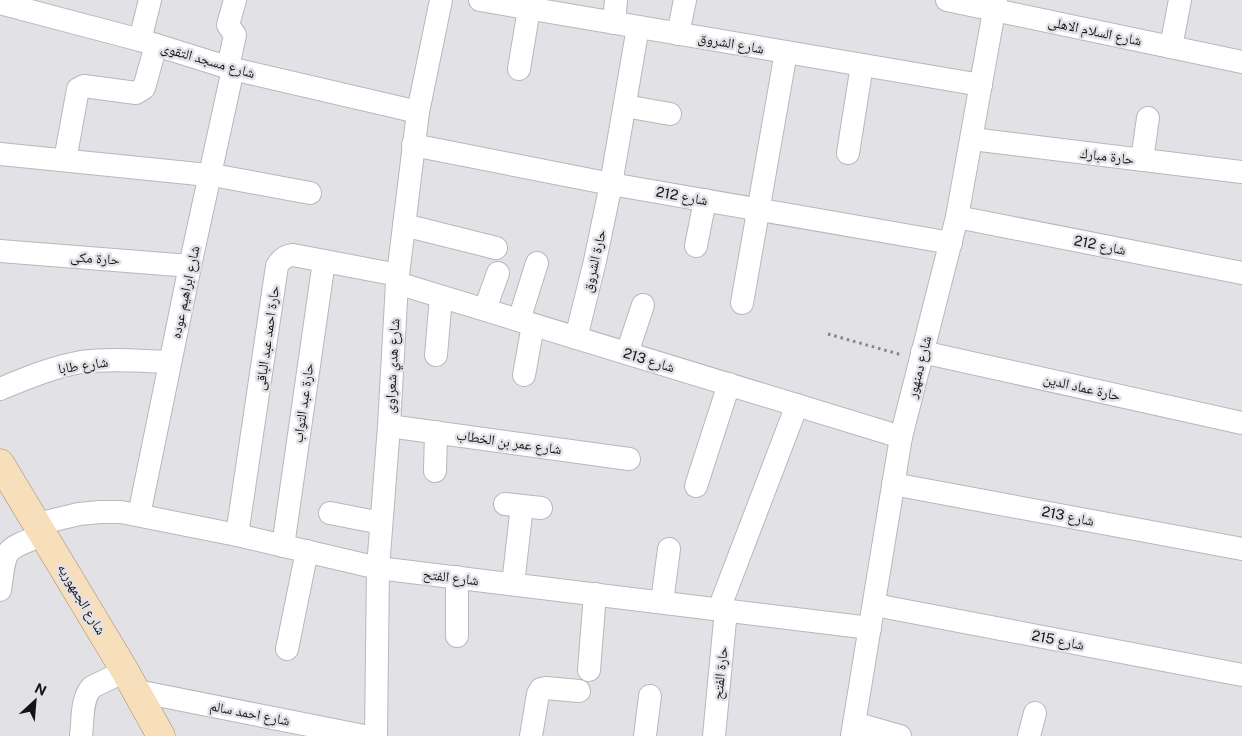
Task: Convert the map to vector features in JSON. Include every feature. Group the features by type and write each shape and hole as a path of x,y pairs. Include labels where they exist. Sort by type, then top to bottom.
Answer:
{"main road":[{"name":"شارع الجمهوريه","path":"4,475 40,529 162,736"}],"street":[{"path":"65,160 78,90 84,86 136,93 142,91 146,84 150,0"},
{"name":"شارع ابراهيم عوده","path":"139,515 230,68 234,37 228,25 235,0"},
{"name":"شارع هدي شعراوى","path":"376,736 378,568 398,279 418,112 441,0"},
{"name":"شارع الشروق","path":"480,0 981,85"},
{"path":"614,23 616,0"},
{"path":"678,34 685,0"},
{"name":"شارع السلام الاهلى","path":"947,0 995,5 1242,62"},
{"path":"1171,47 1180,0"},
{"name":"شارع مسجد التقوى","path":"0,4 35,6 230,68 418,112"},
{"name":"شارع دمنهور","path":"853,730 875,605 901,437 957,217 995,5"},
{"path":"519,69 530,9"},
{"name":"حارة الشروق","path":"576,338 612,184 638,27"},
{"path":"742,303 786,52"},
{"path":"848,153 862,65"},
{"path":"625,106 670,114"},
{"path":"1142,160 1148,118"},
{"name":"حارة مبارك","path":"972,139 1242,172"},
{"name":"شارع 212","path":"413,145 612,184 951,243"},
{"path":"0,154 209,175 310,193"},
{"path":"696,246 705,200"},
{"name":"شارع 212","path":"957,217 1242,273"},
{"path":"404,225 496,248"},
{"name":"حارة مكى","path":"0,251 190,266"},
{"name":"حارة احمد عبد الباقى","path":"237,535 277,266 288,256 324,261 398,279"},
{"name":"حارة عبد التواب","path":"283,546 324,261"},
{"path":"524,375 526,322 537,263"},
{"path":"485,310 498,273"},
{"name":"شارع 213","path":"398,279 441,297 901,437"},
{"path":"436,355 441,297"},
{"path":"627,353 643,306"},
{"name":"حارة عماد الدين","path":"921,356 1242,423"},
{"name":"شارع طابا","path":"0,389 47,370 82,362 100,360 170,362"},
{"path":"696,486 729,384"},
{"name":"حارة الفتح","path":"714,736 722,610 797,405"},
{"name":"شارع عمر بن الخطاب","path":"389,426 629,459"},
{"path":"435,471 436,432"},
{"name":"شارع 213","path":"894,484 1242,549"},
{"path":"513,584 523,506"},
{"name":"شارع الفتح","path":"0,590 4,562 14,546 40,529 100,512 139,515 237,535 378,568 870,628"},
{"path":"330,513 381,523"},
{"path":"662,602 669,549"},
{"path":"287,649 307,551"},
{"path":"457,577 458,636"},
{"path":"589,670 595,594"},
{"name":"شارع 215","path":"875,605 1242,675"},
{"path":"81,736 88,691 92,688 131,681"},
{"name":"شارع احمد سالم","path":"131,681 364,736"},
{"path":"531,736 538,694 541,690 546,688 580,691"},
{"path":"645,736 650,696"},
{"path":"1028,736 1035,713"},
{"path":"853,730 900,736"}],"path":[{"path":"828,334 921,356"}]}
